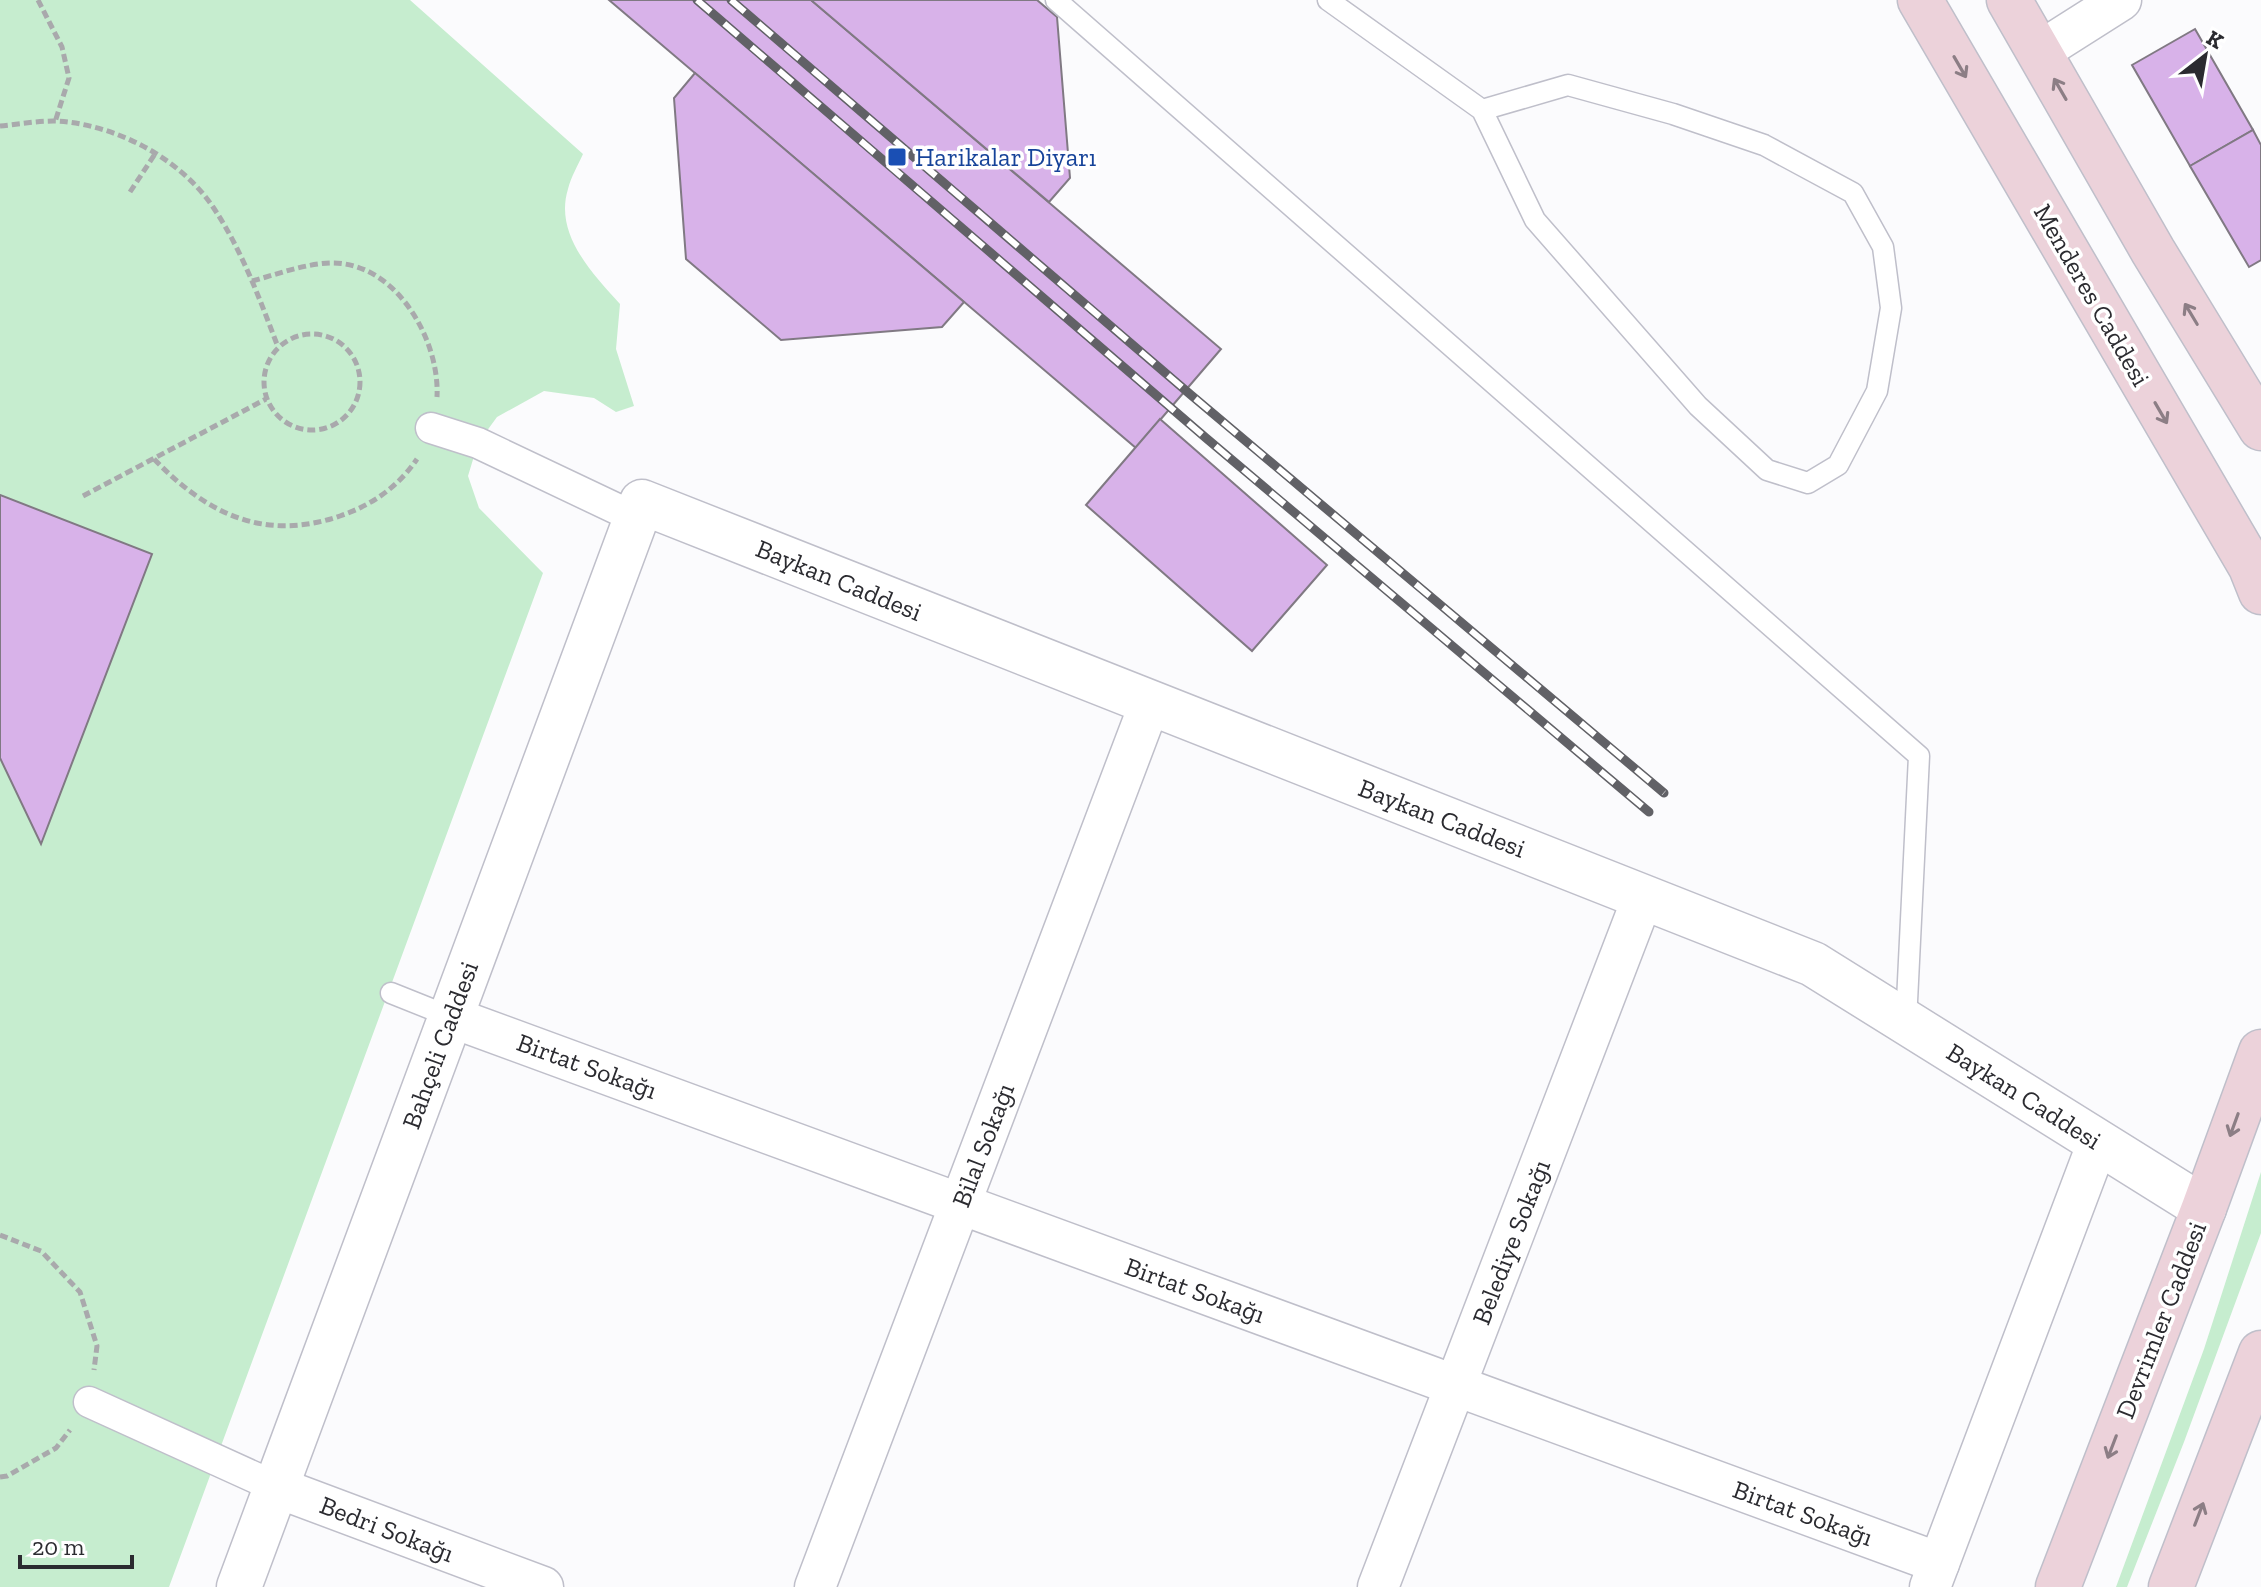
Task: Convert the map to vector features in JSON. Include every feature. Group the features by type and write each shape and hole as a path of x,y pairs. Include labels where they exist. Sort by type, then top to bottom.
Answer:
{"main road":[{"name":"Menderes Caddesi","path":"1920,0 2251,567 2261,592"},
{"path":"2009,0 2153,251 2261,428"},
{"name":"Devrimler Caddesi","path":"2058,1587 2261,1052"},
{"path":"2171,1587 2261,1353"}],"street":[{"path":"2039,52 2121,0"},
{"path":"431,428 478,443 639,510"},
{"name":"Baykan Caddesi","path":"639,510 1150,703 1813,964 2204,1208"},
{"name":"Bahçeli Caddesi","path":"239,1587 639,510"},
{"name":"Bilal Sokağı","path":"815,1587 1150,703"},
{"name":"Belediye Sokağı","path":"1378,1587 1643,897"},
{"name":"Birtat Sokağı","path":"451,1017 1456,1385 1934,1575"},
{"path":"1934,1575 2098,1142"},
{"path":"89,1402 276,1487"},
{"name":"Bedri Sokağı","path":"276,1487 543,1587"}],"lane":[{"path":"1056,0 1919,756 1906,1022"},
{"path":"1328,0 1482,110 1535,220 1698,406 1767,470 1808,483 1838,465 1877,391 1891,308 1883,247 1853,193 1764,145 1673,114 1568,85 1482,110"},
{"path":"391,993 451,1017"}],"path":[{"path":"38,0 62,47 69,78 55,122"},
{"path":"0,126 65,121 119,133 184,176 212,206 252,281 278,347"},
{"path":"130,192 155,154"},
{"path":"154,459 176,481 208,505 242,521 277,528 317,524 380,498 406,475 425,447 436,414 438,379 431,346 415,315 392,289 364,270 333,263 303,267 252,281"},
{"path":"302,335 329,337 351,354 361,380 354,407 335,426 308,431 282,422 266,399 264,372 278,347 302,335"},
{"path":"83,496 266,399"},
{"path":"0,1235 41,1251 80,1292 97,1346 89,1402 56,1448 0,1477"}],"green space":[{"path":"0,0 410,0 583,154 568,189 566,222 578,252 620,304 616,349 634,406 616,412 594,398 544,391 497,417 478,443 468,476 479,508 543,573 169,1587 0,1587"},
{"path":"2261,1172 2261,1233 2127,1587 2116,1587 2204,1349"}],"building":[{"name":"Harikalar Diyarı","path":"609,0 811,0 1221,349 1136,448"},
{"path":"811,0 1037,0 1057,17 1070,178 1049,202"},
{"path":"2195,29 2253,130 2190,166 2132,65"},
{"path":"695,73 964,302 942,327 781,340 686,259 674,98"},
{"path":"2253,130 2261,145 2261,260 2249,267 2190,166"},
{"path":"1160,419 1327,565 1252,651 1086,505"},
{"path":"0,495 152,554 41,844 0,758"}],"railway":[{"path":"697,0 1206,438 1649,812"},
{"path":"731,0 1191,395 1664,793"}],"place":[{"name":"Harikalar Diyarı","path":"897,157"}]}
